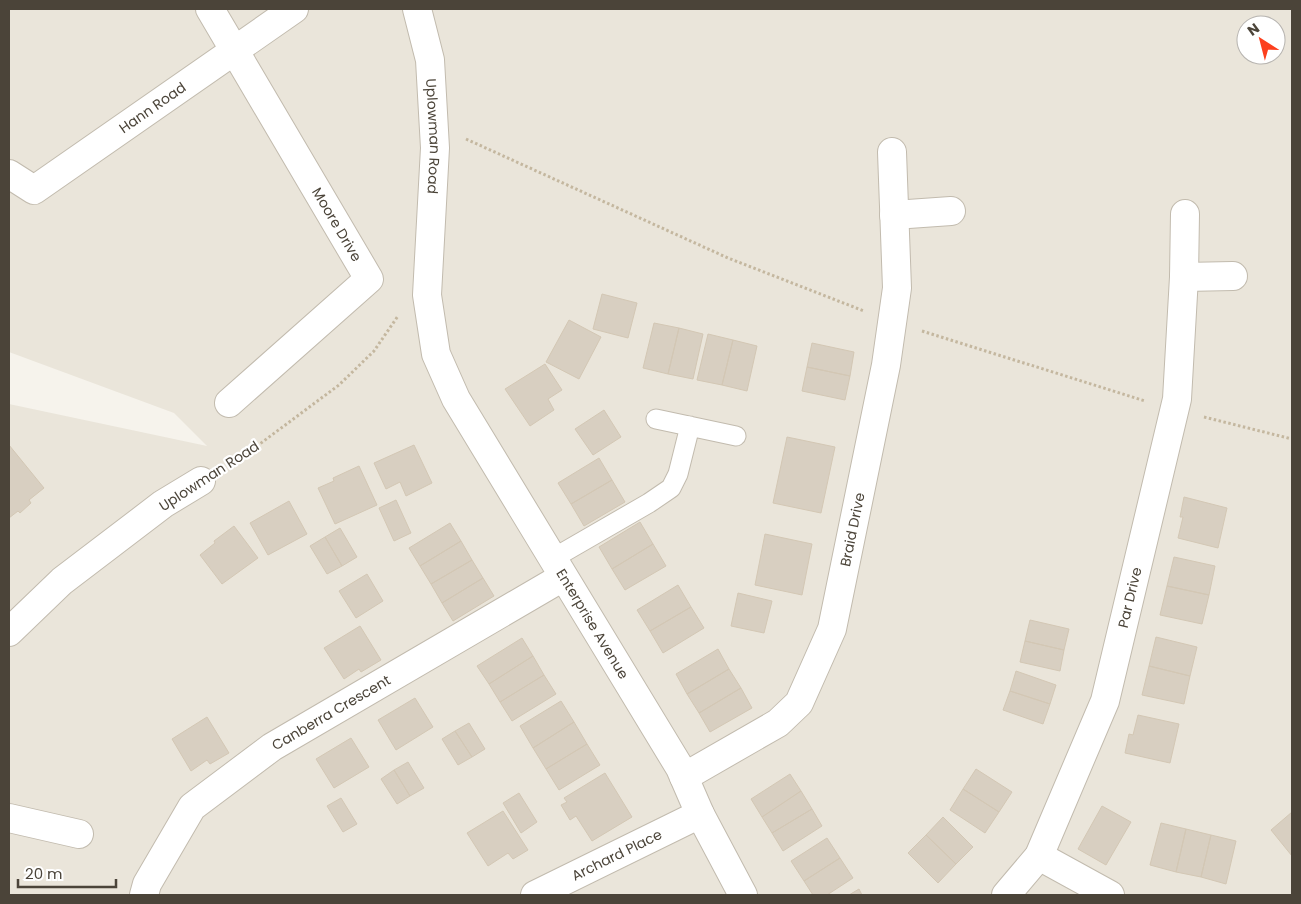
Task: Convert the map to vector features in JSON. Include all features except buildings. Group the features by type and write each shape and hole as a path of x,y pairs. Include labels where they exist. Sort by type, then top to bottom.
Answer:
{"street":[{"name":"Moore Drive","path":"210,9 369,279 229,403"},
{"name":"Hann Road","path":"9,174 34,190 294,9"},
{"name":"Uplowman Road","path":"416,9 430,60 434,124 435,148 427,295 436,354"},
{"name":"Braid Drive","path":"684,777 778,723 799,703 832,628 886,365 897,288 892,152"},
{"path":"894,215 951,211"},
{"name":"Par Drive","path":"1006,895 1039,856 1105,701 1177,399 1184,276 1185,214"},
{"path":"1184,276 1233,276"},
{"name":"Enterprise Avenue","path":"436,354 456,399 680,768 700,814 743,895"},
{"name":"Uplowman Road","path":"9,632 62,581 163,504 201,481"},
{"name":"Canberra Crescent","path":"144,895 147,884 192,806 272,746 558,568"},
{"name":"Archard Place","path":"535,895 700,814"},
{"path":"9,818 80,834"},
{"path":"1039,856 1110,895"}],"lane":[{"path":"656,419 736,436"},
{"path":"558,568 671,488 678,474 690,426"}],"path":[{"path":"434,124 728,258 892,322 1174,410 1292,439"},
{"name":"Uplowman Road","path":"201,481 253,449 340,385 374,350 401,313"}],"shaded area":[{"path":"9,9 1292,9 1292,895 9,895 9,404 207,446 174,413 9,352"}]}
